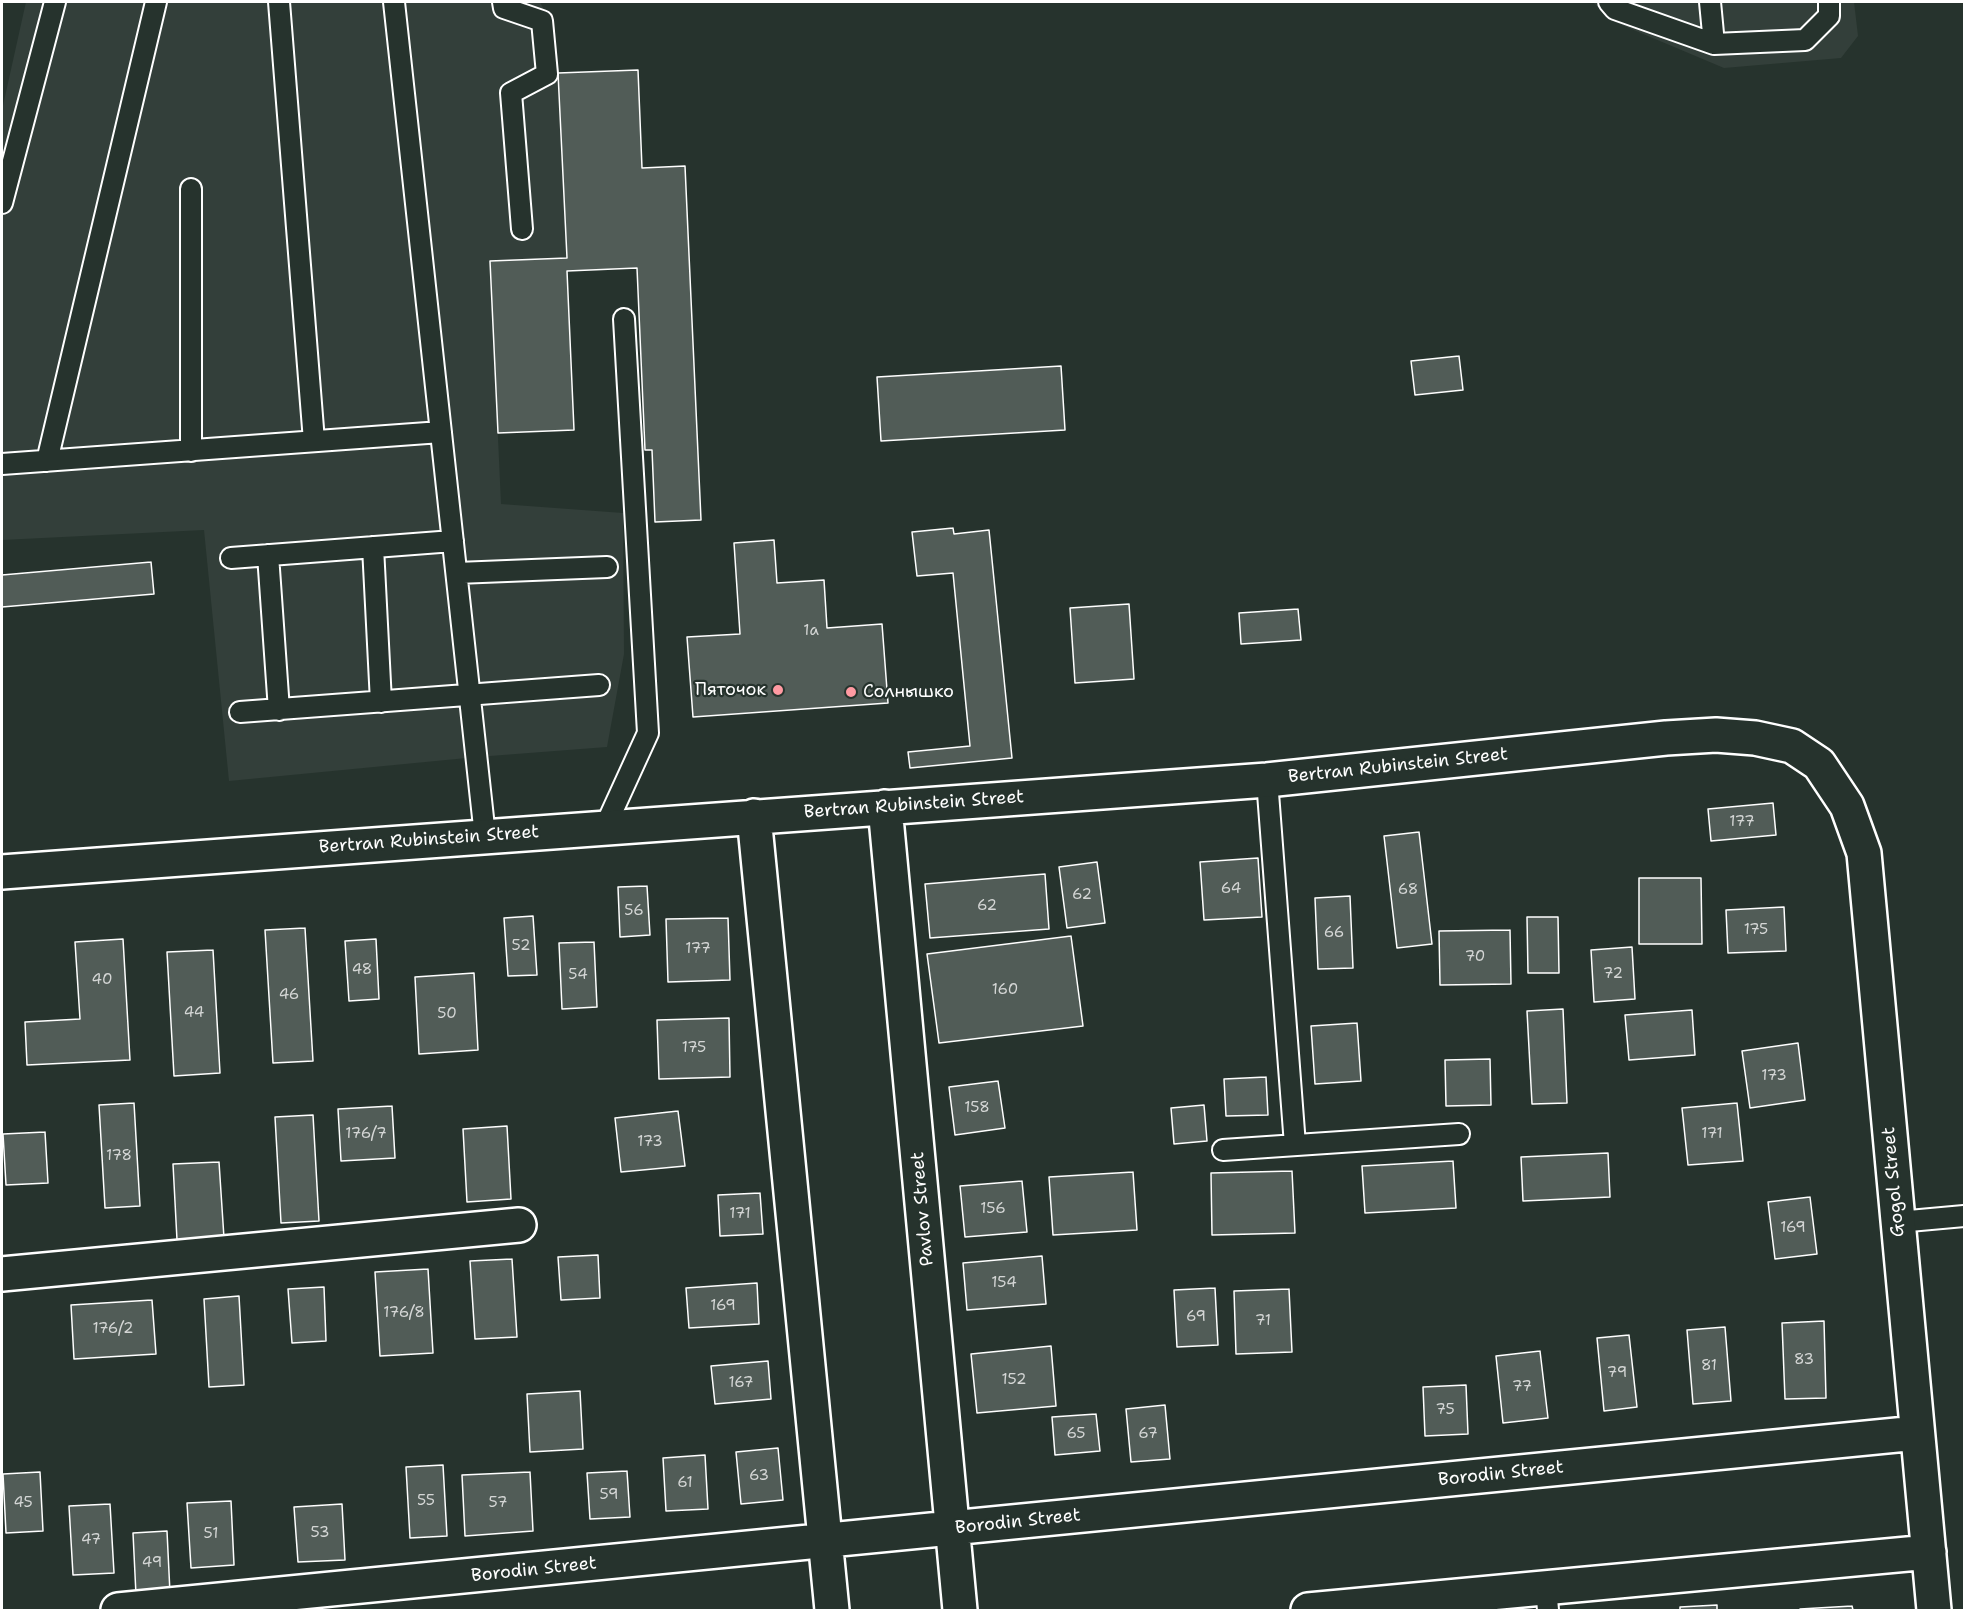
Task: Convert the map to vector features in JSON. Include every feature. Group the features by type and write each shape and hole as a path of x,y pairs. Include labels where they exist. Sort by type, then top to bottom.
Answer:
{"street":[{"name":"Bertran Rubinstein Street","path":"2,872 1267,780 1666,738 1716,735 1755,738 1792,746 1820,764"},
{"name":"Gogol Street","path":"1820,764 1847,806 1864,853 1934,1611"},
{"name":"Pavlov Street","path":"885,807 960,1611"},
{"path":"754,816 832,1611"},
{"path":"2,1274 519,1225"},
{"name":"Borodin Street","path":"118,1611 1917,1433"},
{"path":"1308,1611 1546,1599 1929,1552"}],"lane":[{"path":"2,203 55,2"},
{"path":"47,461 156,2"},
{"path":"279,2 314,441"},
{"path":"394,2 486,836"},
{"path":"503,2 504,8 542,21 548,74 511,93 522,229"},
{"path":"1609,2 1616,9 1714,44 1805,40 1829,16 1829,2"},
{"path":"1710,2 1714,44"},
{"path":"191,189 191,451"},
{"path":"605,827 648,733 624,319"},
{"path":"2,464 441,432"},
{"path":"231,558 453,541"},
{"path":"373,547 381,702"},
{"path":"268,555 279,710"},
{"path":"457,573 607,567"},
{"path":"240,712 598,685"},
{"path":"1267,780 1295,1145"},
{"path":"1223,1150 1459,1134"},
{"path":"1898,1222 1965,1216"}],"shaded area":[{"path":"26,2 540,2 555,32 567,258 490,261 501,504 623,513 624,654 607,747 229,781 204,530 2,540 2,110"},
{"path":"1593,2 1854,2 1858,36 1841,58 1724,68 1610,20"}],"building":[{"path":"638,70 642,168 685,166 701,520 655,522 652,450 645,450 637,268 567,271 574,430 498,433 490,261 567,258 558,73"},
{"path":"1459,356 1463,390 1415,395 1411,361"},
{"path":"1061,366 1065,430 881,441 877,377"},
{"path":"953,528 954,534 989,530 1012,758 910,768 908,752 970,746 953,573 917,576 912,532"},
{"path":"774,540 777,583 824,580 827,628 882,624 888,703 693,717 687,637 740,634 734,543"},
{"path":"151,562 154,594 2,607 2,575"},
{"path":"1129,604 1134,679 1075,683 1070,608"},
{"path":"1298,609 1301,640 1241,644 1239,613"},
{"path":"1773,803 1776,835 1711,841 1708,809"},
{"path":"1419,832 1432,944 1397,948 1384,836"},
{"path":"1258,858 1262,917 1204,920 1200,862"},
{"path":"1097,862 1105,923 1067,928 1059,867"},
{"path":"1045,874 1049,929 930,938 925,884"},
{"path":"1639,878 1701,878 1702,944 1639,944"},
{"path":"647,886 650,935 620,937 618,887"},
{"path":"1350,896 1353,968 1318,969 1315,898"},
{"path":"1784,907 1786,951 1728,953 1726,910"},
{"path":"533,916 537,975 508,976 504,918"},
{"path":"1527,917 1558,917 1559,973 1528,973"},
{"path":"728,918 730,980 668,982 666,919"},
{"path":"305,928 313,1061 273,1063 265,930"},
{"path":"1510,930 1511,984 1440,985 1439,931"},
{"path":"1071,936 1083,1026 939,1043 927,954"},
{"path":"123,939 130,1060 27,1065 25,1022 80,1019 75,942"},
{"path":"376,939 379,999 349,1001 345,941"},
{"path":"594,942 597,1007 562,1009 559,943"},
{"path":"1632,947 1635,999 1594,1002 1591,950"},
{"path":"213,950 220,1073 174,1076 167,952"},
{"path":"474,973 478,1050 419,1054 415,977"},
{"path":"1563,1009 1567,1103 1532,1104 1527,1011"},
{"path":"1692,1010 1695,1055 1629,1060 1625,1015"},
{"path":"729,1018 730,1077 659,1079 657,1020"},
{"path":"1357,1023 1361,1081 1315,1084 1311,1026"},
{"path":"1798,1043 1805,1100 1750,1108 1742,1051"},
{"path":"1490,1059 1491,1105 1446,1106 1445,1060"},
{"path":"1266,1077 1268,1115 1226,1116 1224,1079"},
{"path":"998,1081 1005,1128 955,1135 949,1087"},
{"path":"134,1103 140,1206 105,1208 99,1105"},
{"path":"1737,1103 1743,1161 1688,1165 1682,1108"},
{"path":"1204,1105 1207,1141 1174,1144 1171,1108"},
{"path":"392,1106 395,1158 341,1161 338,1109"},
{"path":"678,1111 685,1166 621,1172 615,1118"},
{"path":"313,1115 319,1221 281,1223 275,1117"},
{"path":"507,1126 511,1199 467,1202 463,1129"},
{"path":"45,1132 48,1183 6,1185 3,1134"},
{"path":"1608,1153 1610,1197 1523,1201 1521,1157"},
{"path":"1453,1161 1456,1208 1365,1213 1362,1166"},
{"path":"219,1162 224,1238 177,1240 173,1164"},
{"path":"1292,1171 1295,1233 1212,1235 1211,1173"},
{"path":"1133,1172 1137,1230 1053,1235 1049,1177"},
{"path":"1022,1181 1027,1232 965,1237 960,1186"},
{"path":"760,1193 763,1234 720,1236 718,1195"},
{"path":"1810,1197 1817,1254 1775,1259 1768,1202"},
{"path":"598,1255 600,1298 561,1300 558,1257"},
{"path":"1042,1256 1046,1304 967,1310 963,1263"},
{"path":"512,1259 517,1337 475,1339 470,1261"},
{"path":"428,1269 433,1353 380,1356 375,1272"},
{"path":"757,1283 759,1324 689,1328 686,1288"},
{"path":"324,1287 326,1341 292,1343 288,1289"},
{"path":"1215,1288 1218,1345 1177,1347 1174,1290"},
{"path":"1289,1289 1292,1352 1236,1354 1234,1291"},
{"path":"239,1296 244,1385 209,1387 204,1299"},
{"path":"152,1300 156,1354 74,1359 71,1305"},
{"path":"1824,1321 1826,1398 1785,1399 1782,1323"},
{"path":"1725,1327 1731,1401 1693,1404 1687,1330"},
{"path":"1629,1335 1637,1407 1604,1411 1597,1338"},
{"path":"1051,1346 1056,1406 977,1413 971,1354"},
{"path":"1540,1351 1548,1418 1503,1423 1496,1356"},
{"path":"768,1361 771,1399 715,1404 711,1366"},
{"path":"1466,1385 1468,1434 1425,1436 1423,1387"},
{"path":"580,1391 583,1449 530,1452 527,1394"},
{"path":"1165,1405 1170,1459 1131,1462 1126,1409"},
{"path":"1096,1414 1100,1451 1055,1455 1052,1417"},
{"path":"778,1448 783,1500 741,1504 736,1452"},
{"path":"705,1455 708,1509 666,1511 663,1458"},
{"path":"443,1465 447,1536 410,1538 406,1467"},
{"path":"627,1471 630,1517 590,1519 587,1473"},
{"path":"40,1472 43,1531 6,1533 3,1474"},
{"path":"530,1472 533,1531 465,1536 462,1475"},
{"path":"231,1501 234,1565 191,1568 187,1503"},
{"path":"110,1504 114,1573 73,1575 69,1506"},
{"path":"342,1504 345,1560 298,1562 294,1507"},
{"path":"167,1531 170,1593 136,1595 133,1533"},
{"path":"1717,1605 1717,1610 1680,1610 1680,1607"},
{"path":"1852,1606 1853,1610 1800,1610 1800,1609"}],"place":[{"name":"Пяточок","path":"778,690"},
{"name":"Солнышко","path":"851,692"}]}
